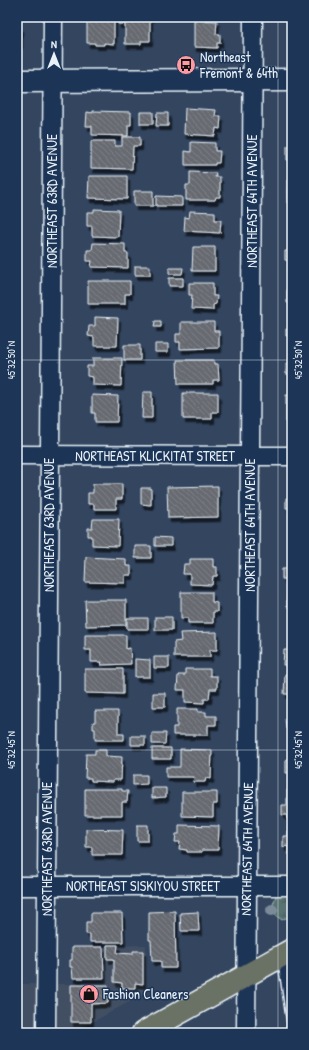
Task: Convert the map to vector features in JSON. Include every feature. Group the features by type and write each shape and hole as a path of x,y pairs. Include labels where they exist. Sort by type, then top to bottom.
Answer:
{"main road":[{"path":"17,81 292,80"},
{"path":"142,1033 287,952"}],"street":[{"name":"NORTHEAST 63RD AVENUE","path":"46,1033 53,17"},
{"name":"NORTHEAST 64TH AVENUE","path":"246,1033 253,17"},
{"name":"NORTHEAST KLICKITAT STREET","path":"17,455 292,456"},
{"name":"NORTHEAST SISKIYOU STREET","path":"17,886 292,886"}],"lane":[{"path":"287,952 292,1024 291,1033"}],"shaded area":[{"path":"146,945 145,993 73,1033 17,1033 17,1023 22,1023 22,984 105,984 105,946"}],"green space":[{"path":"277,893 292,893 292,915 282,920 275,915 278,909 273,904"}],"building":[{"path":"118,17 150,17 150,41 141,41 141,44 125,44 125,24 118,24"},
{"path":"290,17 292,17 292,37 290,37"},
{"path":"87,18 114,19 114,44 104,43 104,45 95,45 95,43 87,43"},
{"path":"194,20 217,21 216,34 220,34 220,43 217,43 217,48 194,47"},
{"path":"17,27 20,27 20,44 17,44"},
{"path":"185,108 216,110 215,116 221,116 220,129 216,128 215,136 184,134"},
{"path":"93,111 131,112 131,125 128,125 128,136 92,135 92,126 86,126 87,112 93,113"},
{"path":"140,112 153,112 153,124 140,124"},
{"path":"157,113 168,113 168,126 156,126"},
{"path":"122,137 140,137 140,146 133,146 132,169 91,168 91,141 115,141 115,146 122,146"},
{"path":"191,142 215,143 215,151 220,151 219,163 215,163 215,165 185,165 185,151 191,152"},
{"path":"17,144 19,144 19,157 17,157"},
{"path":"287,146 292,146 292,160 287,160"},
{"path":"190,172 216,173 215,177 220,177 220,197 216,197 215,200 186,200 186,185 190,185"},
{"path":"89,176 127,176 127,199 88,198"},
{"path":"17,177 20,177 19,190 17,190"},
{"path":"287,181 292,181 292,202 287,203"},
{"path":"134,191 153,191 153,206 134,206"},
{"path":"156,196 182,197 182,206 156,206"},
{"path":"94,209 119,210 118,237 92,236 92,226 87,226 87,212 94,212"},
{"path":"190,211 215,212 215,220 221,220 220,233 184,231 185,217 189,218"},
{"path":"291,212 292,238 290,238 290,223"},
{"path":"93,243 125,244 125,253 128,253 128,268 91,267 92,261 87,261 87,250 92,250"},
{"path":"290,244 292,244 292,268 290,268 290,261 285,260 285,251 290,251"},
{"path":"193,247 215,247 215,271 192,271"},
{"path":"135,266 150,266 150,275 135,275"},
{"path":"169,268 183,268 182,274 169,274"},
{"path":"169,278 183,278 183,286 169,286"},
{"path":"88,281 130,281 130,294 125,294 125,304 88,304"},
{"path":"189,283 213,283 213,296 217,296 216,304 213,305 213,310 191,309 192,295 189,295"},
{"path":"287,287 292,287 292,303 287,303"},
{"path":"95,317 118,318 117,346 94,346 94,337 88,336 89,326 95,326"},
{"path":"155,321 161,321 161,327 154,327"},
{"path":"181,322 214,322 214,331 219,331 219,348 180,349 180,342 176,342 176,334 181,334"},
{"path":"290,322 292,322 292,343 290,343 290,335 286,336 286,329 290,329"},
{"path":"155,344 168,344 168,352 155,352"},
{"path":"124,345 140,345 140,360 124,360"},
{"path":"290,357 292,357 292,381 290,381 290,374 286,374 286,363 290,363"},
{"path":"93,358 122,358 121,386 93,385 93,377 87,376 87,366 93,366"},
{"path":"177,360 214,360 214,364 218,364 219,380 213,380 213,384 178,384"},
{"path":"143,392 152,392 152,418 142,418"},
{"path":"183,393 218,393 218,412 212,412 212,419 183,419"},
{"path":"92,395 118,396 117,422 95,422 95,413 92,413"},
{"path":"286,395 292,395 292,423 286,423"},
{"path":"93,484 122,484 122,499 116,499 116,509 94,509 94,504 88,504 88,493 93,493"},
{"path":"218,486 218,517 168,518 167,487"},
{"path":"141,488 151,488 151,505 141,504"},
{"path":"286,498 292,498 291,515 291,508 286,508"},
{"path":"93,519 119,519 118,546 92,545 92,536 88,536 88,528 92,528"},
{"path":"155,537 171,538 171,546 155,546"},
{"path":"135,546 151,546 151,558 135,558"},
{"path":"86,557 126,559 126,566 131,566 131,575 125,575 125,583 85,582"},
{"path":"190,559 213,559 213,567 217,567 217,576 213,576 212,585 190,584 190,574 183,574 184,564 190,564"},
{"path":"290,562 292,562 292,587 290,587 290,579 282,579 282,569 290,569"},
{"path":"181,592 212,592 212,602 217,603 217,612 213,612 213,623 188,623 188,618 181,618"},
{"path":"287,597 292,597 292,607 287,607"},
{"path":"85,600 126,600 126,625 86,626"},
{"path":"155,617 172,617 172,630 155,630"},
{"path":"127,618 148,618 148,629 127,629"},
{"path":"217,632 217,650 210,650 210,657 174,657 174,642 181,641 180,633"},
{"path":"85,635 126,635 126,649 130,648 131,664 101,665 102,662 91,662 91,650 85,650"},
{"path":"290,635 292,636 292,665 283,665 284,650 290,650"},
{"path":"154,657 169,657 169,668 154,668"},
{"path":"135,659 150,660 150,677 135,677"},
{"path":"85,669 123,669 123,694 85,693"},
{"path":"185,669 210,669 210,676 217,676 217,689 210,689 209,699 204,699 204,703 185,702 185,690 177,690 178,675 185,675"},
{"path":"285,674 292,674 292,694 284,694"},
{"path":"153,693 165,693 165,707 153,707"},
{"path":"177,709 198,709 198,712 206,712 206,716 216,716 216,725 208,725 208,735 173,735 173,727 177,727"},
{"path":"291,710 292,737 289,737 289,729 286,729 285,718 291,718"},
{"path":"95,711 118,711 118,734 124,734 124,740 95,740 95,729 93,729 93,722 95,722"},
{"path":"152,733 166,733 165,744 152,744"},
{"path":"131,736 145,736 145,745 131,745"},
{"path":"152,748 171,748 171,759 152,759"},
{"path":"180,749 212,750 211,779 206,778 205,782 193,782 194,777 166,777 166,767 180,767"},
{"path":"95,750 106,750 106,756 122,757 121,780 113,780 113,782 91,781 91,778 85,778 86,754 95,754"},
{"path":"286,759 292,759 292,773 286,773"},
{"path":"133,775 147,775 147,784 133,785"},
{"path":"152,788 166,788 166,797 152,798"},
{"path":"85,789 122,789 122,791 128,791 127,802 122,802 122,815 85,815"},
{"path":"287,790 292,790 292,819 287,819 287,815 282,815 282,805 287,805"},
{"path":"182,792 217,792 217,804 213,804 213,817 182,816"},
{"path":"137,825 148,825 148,841 137,841"},
{"path":"179,825 219,826 218,850 187,852 187,850 179,849 180,842 175,842 176,834 179,834"},
{"path":"288,827 292,827 292,854 288,854 288,846 283,847 283,836 288,836"},
{"path":"86,829 123,830 122,855 92,855 92,847 86,847"},
{"path":"175,911 176,968 161,968 161,961 152,961 151,940 149,940 149,912"},
{"path":"198,912 199,931 181,931 180,913"},
{"path":"91,913 122,913 123,942 90,942 90,934 86,934 86,922 91,922"},
{"path":"107,945 118,945 117,953 133,954 133,951 143,951 143,984 135,983 135,988 122,988 122,983 114,982 114,959 107,959"},
{"path":"72,947 103,947 104,978 73,978 72,967 70,967 70,960 72,960"},
{"name":"Fashion Cleaners","path":"71,985 108,985 108,1003 91,1004 91,1022 71,1022"}],"place":[{"name":"Northeast Fremont & 64th","path":"186,65"},
{"name":"Fashion Cleaners","path":"89,994"}]}
